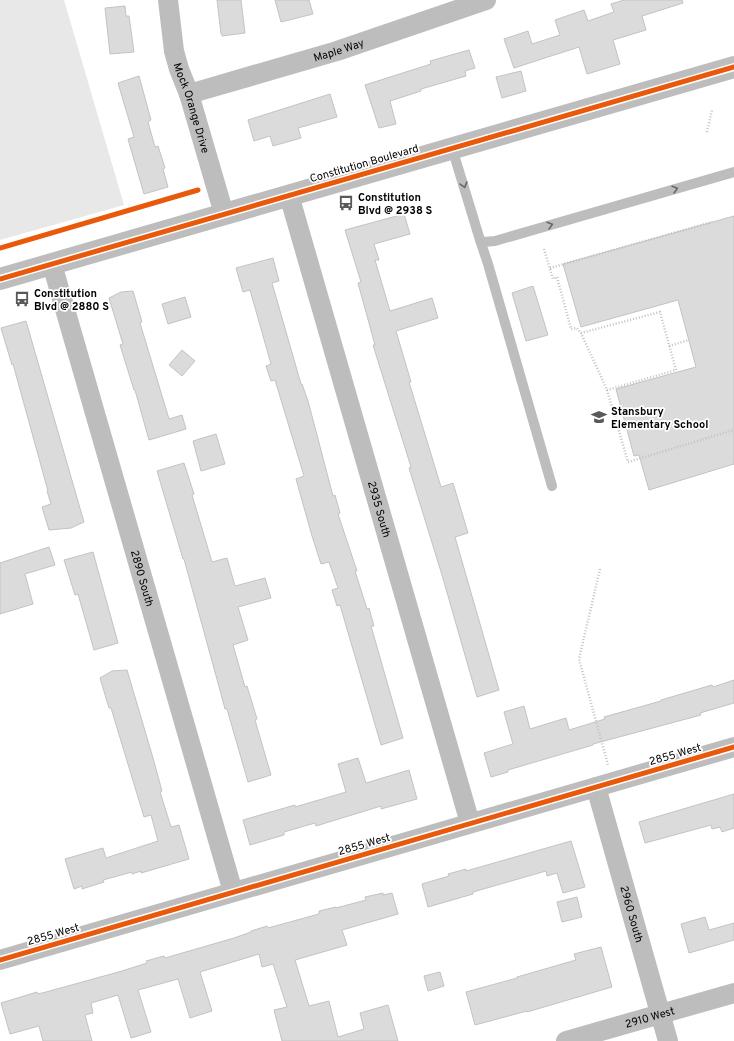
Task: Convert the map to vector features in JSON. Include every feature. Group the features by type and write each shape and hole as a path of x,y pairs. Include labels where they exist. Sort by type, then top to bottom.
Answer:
{"street":[{"name":"Mock Orange Drive","path":"168,0 174,51 179,69 189,94 224,214"},
{"name":"Maple Way","path":"189,94 337,51 486,0"},
{"name":"Constitution Boulevard","path":"0,279 734,67"},
{"name":"2935 South","path":"289,195 470,824"},
{"name":"2890 South","path":"52,264 233,892"},
{"name":"2855 West","path":"0,960 734,747"},
{"name":"2960 South","path":"596,787 668,1041"},
{"name":"2910 West","path":"566,1041 734,992"}],"lane":[{"path":"452,148 488,264 552,486"},
{"path":"480,240 484,242 495,241 734,172"}],"path":[{"path":"707,132 712,110"},
{"path":"550,268 712,222"},
{"path":"544,249 552,279 557,277 572,329 577,328 581,333 607,390 628,462 734,430"},
{"path":"581,333 660,312 676,370 607,390"},
{"path":"669,346 689,340"},
{"path":"600,568 579,659 609,767"}],"shaded area":[{"path":"0,0 64,0 124,205 0,240"}],"building":[{"path":"217,0 241,0 245,33 222,36"},
{"path":"275,0 309,0 313,14 281,22"},
{"path":"624,0 682,0 683,3 642,16 646,30 613,40 620,64 587,74 579,47 514,68 504,39 528,31 532,44 560,35 555,20 584,10 588,21 614,12 611,4"},
{"path":"125,6 126,16 129,16 134,52 110,54 105,8"},
{"path":"469,50 475,68 465,71 466,76 421,89 421,91 390,101 396,124 379,128 365,85 431,64 430,61"},
{"path":"521,71 526,91 502,98 496,77"},
{"path":"139,76 151,120 148,122 155,147 158,146 165,168 163,169 168,187 144,194 128,139 134,137 118,83"},
{"path":"330,94 337,117 298,128 301,138 273,146 270,136 254,141 248,120"},
{"path":"404,214 410,234 374,244 379,260 375,260 390,311 432,298 438,318 396,331 411,382 409,382 441,487 453,483 468,533 455,537 499,690 477,697 409,468 411,467 373,345 375,345 358,283 361,282 345,230"},
{"path":"734,216 734,464 649,490 639,455 634,456 616,389 696,367 678,300 581,327 563,264"},
{"path":"273,258 279,281 272,283 301,384 308,401 333,496 335,495 340,513 338,514 357,571 355,571 367,609 369,608 374,626 371,626 403,738 381,745 340,605 337,606 332,590 338,588 329,562 321,564 312,536 296,479 304,476 275,380 271,381 266,366 271,364 250,290 243,292 236,268"},
{"path":"533,286 548,335 526,341 512,293"},
{"path":"133,291 142,322 140,323 169,419 182,415 186,429 149,440 135,390 120,345 123,344 109,298 121,292"},
{"path":"185,297 191,317 168,324 162,304"},
{"path":"26,321 84,522 71,528 49,530 42,507 51,504 48,491 13,364 12,365 1,328"},
{"path":"182,350 195,361 182,376 169,365"},
{"path":"216,434 225,464 201,471 193,441"},
{"path":"184,463 212,562 227,558 235,586 265,578 271,598 238,607 248,640 233,645 245,687 247,686 257,719 255,720 271,775 248,782 227,709 225,709 184,559 157,471"},
{"path":"49,547 55,565 25,574 33,604 0,614 0,563"},
{"path":"93,552 118,643 94,650 78,594 75,595 64,560"},
{"path":"127,670 153,758 162,791 160,792 171,827 179,825 189,859 141,873 141,871 132,874 132,872 103,880 104,882 82,889 82,886 74,889 65,859 103,848 106,858 158,841 151,815 144,817 111,708 109,708 100,678 112,671"},
{"path":"734,680 734,703 700,713 701,715 593,744 508,770 508,772 491,777 484,753 513,744 504,712 524,706 530,729 566,718 569,730 605,719 604,717 712,685 713,687"},
{"path":"358,758 366,783 409,770 417,799 381,809 381,806 316,826 315,823 284,832 284,835 250,845 243,820 346,792 338,764"},
{"path":"734,794 734,828 722,832 720,827 712,829 711,825 645,843 639,822"},
{"path":"571,841 585,887 563,893 557,873 547,876 546,871 473,892 473,894 428,907 422,884 449,876 448,874 466,869 466,871"},
{"path":"383,893 383,895 392,893 398,914 342,930 347,945 295,960 309,1006 329,1001 338,1037 364,1029 360,1013 388,1005 398,1041 282,1041 274,1010 287,1007 273,964 262,967 259,954 200,972 212,1011 190,1018 178,979 138,990 151,1032 131,1038 118,995 91,1003 93,1013 85,1015 92,1041 43,1041 39,1026 10,1034 1,1003 37,992 38,994 122,971 147,963 146,961 164,956 165,958 234,938 267,926 268,928 319,914 319,911 366,900 365,897"},
{"path":"577,897 582,917 562,922 557,902"},
{"path":"705,917 709,930 734,923 734,940 689,953 681,924"},
{"path":"601,947 612,987 527,1012 475,1025 466,992 576,960 574,954"},
{"path":"440,972 444,986 428,991 424,976"}],"cycle path":[{"path":"0,279 734,67"},
{"path":"0,248 198,190"},
{"path":"0,960 734,747"}],"place":[{"name":"Constitution Blvd @ 2938 S","path":"346,203"},
{"name":"Constitution Blvd @ 2880 S","path":"22,299"},
{"name":"Stansbury Elementary School","path":"599,417"}]}
